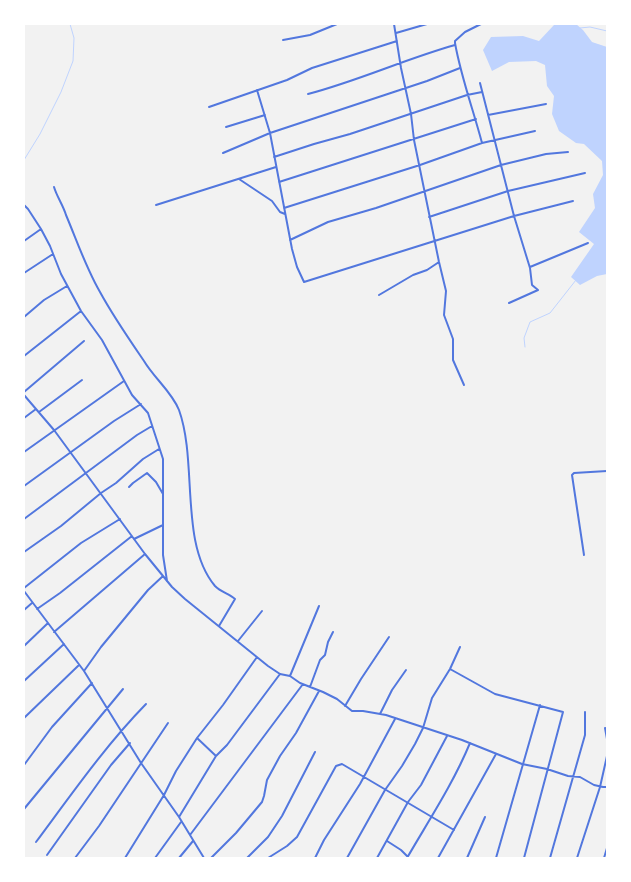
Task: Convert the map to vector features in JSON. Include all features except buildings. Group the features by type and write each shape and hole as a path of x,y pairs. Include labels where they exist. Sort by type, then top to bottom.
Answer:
{"street":[{"path":"326,24 327,28"},
{"path":"283,40 310,35 337,24"},
{"path":"394,24 400,64 411,114 414,140 434,241 446,291 444,315 453,339 453,360 464,385"},
{"path":"396,33 427,24"},
{"path":"469,24 470,29"},
{"path":"481,24 470,29 455,41 455,45 467,95 476,119 482,143"},
{"path":"209,107 294,78 312,68 397,41"},
{"path":"308,94 400,64 429,52 455,45"},
{"path":"223,153 270,133 405,89 460,68"},
{"path":"480,83 514,216 530,268 532,285 538,290 509,303"},
{"path":"258,90 270,133 290,240 302,281 306,282 514,216 573,201"},
{"path":"274,157 350,134 467,95 482,92"},
{"path":"488,115 546,104"},
{"path":"226,127 265,115"},
{"path":"279,182 476,119"},
{"path":"284,208 420,165 482,143 535,131"},
{"path":"290,240 328,222 376,208 501,166 546,154 568,152"},
{"path":"156,205 276,167"},
{"path":"429,216 508,191 585,172"},
{"path":"239,179 272,201 280,212 285,214"},
{"path":"54,187 100,292 145,363 174,401 179,411 186,438 193,525 198,556 204,570 216,586 225,594 235,599 219,626"},
{"path":"24,205 41,229 67,286 81,311 102,340 132,395 148,413 160,448 163,463 163,555 168,582"},
{"path":"24,241 41,229"},
{"path":"530,268 588,243"},
{"path":"24,273 53,254"},
{"path":"379,295 413,275 427,270 439,262"},
{"path":"24,317 44,300 67,286"},
{"path":"24,356 81,311"},
{"path":"84,341 24,393 54,430 145,554 168,582 185,599 280,674 290,676 303,684 337,699 352,711 363,711 395,718 522,764 580,778 600,787 607,787"},
{"path":"39,412 82,380"},
{"path":"24,452 124,382"},
{"path":"24,486 70,452 140,404"},
{"path":"24,418 36,408"},
{"path":"24,519 152,426"},
{"path":"24,552 61,526 101,493 116,483 143,459 160,448"},
{"path":"584,555 572,475 580,472 607,472"},
{"path":"129,487 132,483 147,473 156,482 163,496"},
{"path":"24,588 81,543 120,519"},
{"path":"134,539 163,525"},
{"path":"37,609 60,594 132,536"},
{"path":"54,632 145,554"},
{"path":"84,671 101,647 148,590 163,576"},
{"path":"24,591 84,671 122,730 141,763 179,817 204,858"},
{"path":"24,610 32,603"},
{"path":"290,676 319,606"},
{"path":"238,641 262,611"},
{"path":"24,646 48,623"},
{"path":"310,687 320,660 325,655 328,642 333,632"},
{"path":"345,706 360,679 389,637"},
{"path":"24,681 64,644"},
{"path":"347,858 385,790 402,766 423,728 432,698 450,669 460,647"},
{"path":"125,858 197,738 223,705 257,657"},
{"path":"24,718 79,665"},
{"path":"450,669 495,694 562,710 564,713 547,769 524,858"},
{"path":"380,714 392,690 406,670"},
{"path":"179,817 216,756 227,745 280,674"},
{"path":"24,765 52,728 92,683"},
{"path":"190,836 303,684"},
{"path":"24,809 123,689"},
{"path":"211,858 236,833 262,802 267,780 320,691"},
{"path":"36,842 122,730 146,704"},
{"path":"496,858 540,705"},
{"path":"550,858 585,736 585,712"},
{"path":"315,858 324,840 363,778 395,718"},
{"path":"75,858 99,826 168,723"},
{"path":"607,728 605,728 607,739"},
{"path":"377,858 408,802 421,785 447,736"},
{"path":"197,738 216,756"},
{"path":"47,855 111,765 130,744"},
{"path":"386,841 401,850 408,858 460,767 470,744"},
{"path":"247,858 268,837 282,816 314,752"},
{"path":"438,858 474,794 484,772 496,754"},
{"path":"578,858 600,787 607,756"},
{"path":"268,858 287,846 297,837 336,766 342,764 363,778 408,802 454,830"},
{"path":"468,858 485,817"},
{"path":"155,858 181,822"},
{"path":"179,858 194,841"},
{"path":"604,858 607,848"}],"water":[{"path":"576,24 583,30 592,42 607,47 607,274 597,276 580,285 571,277 594,244 579,232 595,208 593,194 603,175 602,161 584,144 576,143 559,131 552,114 554,96 547,86 545,65 536,61 509,62 492,71 483,50 491,37 523,36 539,41 554,25"}],"waterway":[{"path":"24,160 40,134 61,92 73,61 74,38 70,24"},
{"path":"580,28 590,27 607,31"},
{"path":"525,347 524,338 530,322 550,313 576,280"}]}
